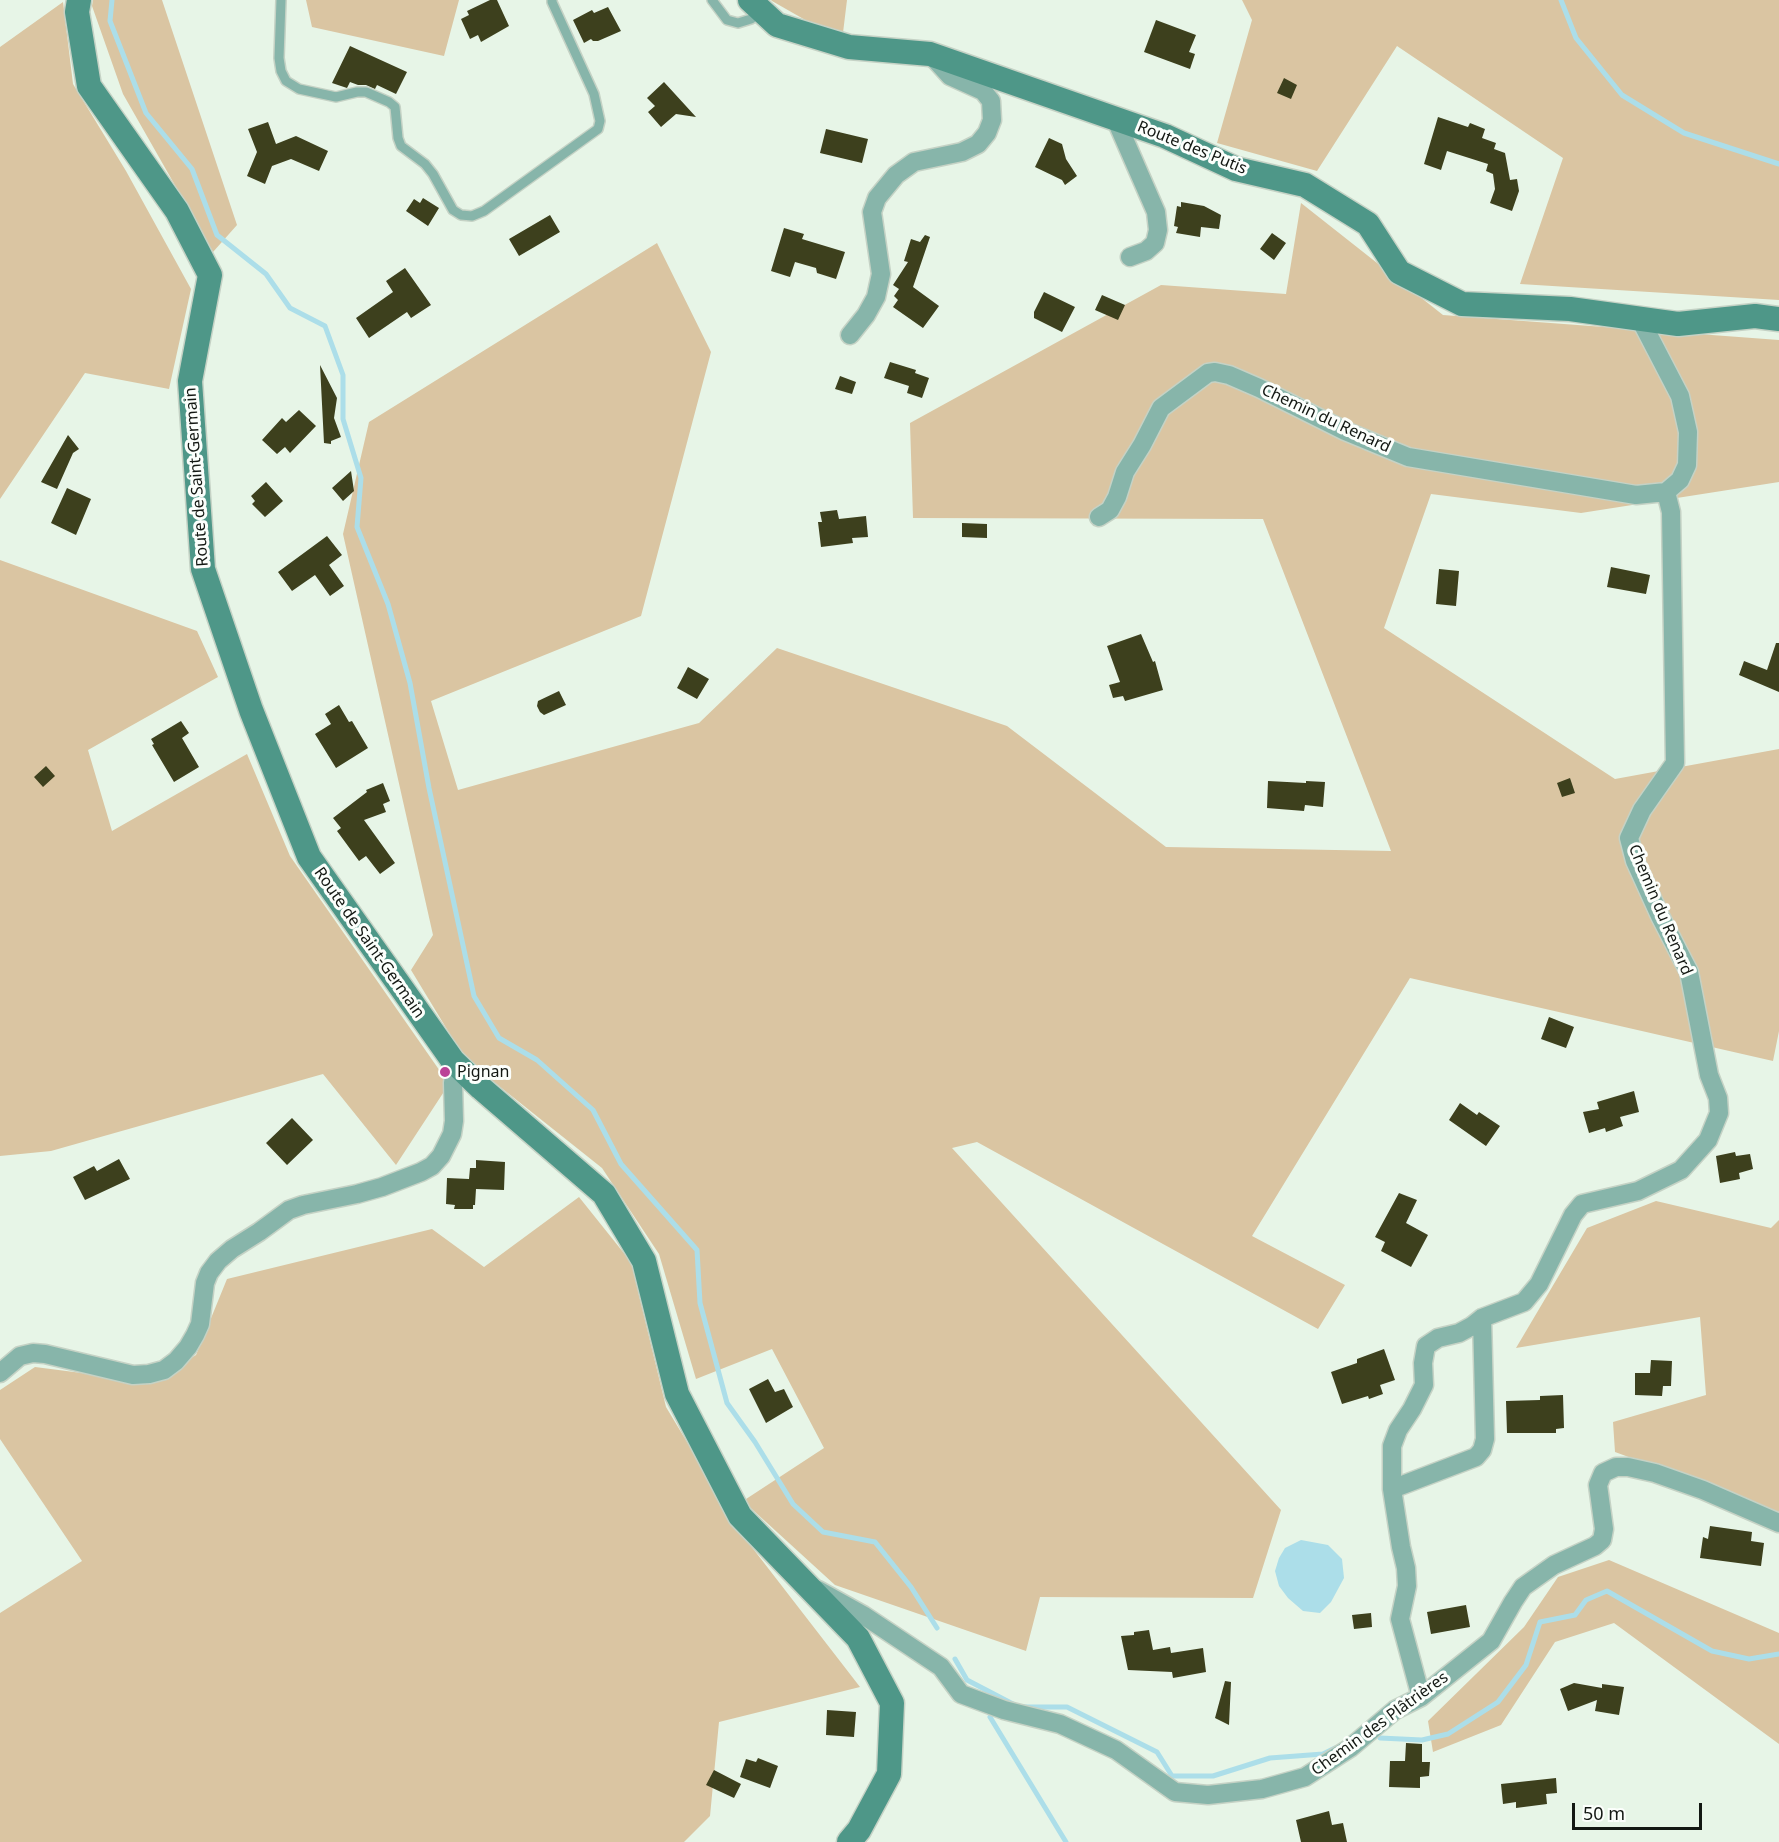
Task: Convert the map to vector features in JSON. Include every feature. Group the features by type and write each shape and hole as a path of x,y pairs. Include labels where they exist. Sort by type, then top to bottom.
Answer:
{"street":[{"name":"Route de Saint-Germain","path":"79,0 77,12 89,86 177,211 210,275 190,381 203,569 251,710 309,857 444,1051 460,1070 604,1194 644,1261 677,1394 740,1516 858,1638 892,1703 889,1774 859,1830 849,1842"},
{"name":"Route des Putis","path":"756,6 777,25 849,47 930,54 1165,136 1236,169 1305,185 1368,224 1399,272 1462,304 1570,309 1678,324 1755,316 1779,319"},
{"path":"850,335 866,315 876,297 881,274 872,212 877,198 896,175 914,162 962,152 978,144 987,133 992,120 991,101 983,91 950,76 930,54"},
{"path":"1115,118 1156,212 1158,230 1155,243 1146,251 1130,257"},
{"path":"1640,319 1680,396 1688,432 1687,465 1680,480 1666,492"},
{"name":"Chemin du Renard","path":"1099,517 1110,510 1125,472 1161,408 1208,373 1215,372 1229,375 1259,388 1345,431 1408,457 1636,495 1666,492 1671,512 1675,764 1642,810 1629,838 1635,861 1689,972 1709,1075 1718,1098 1719,1113 1708,1140 1681,1170 1638,1191 1582,1204 1573,1215 1539,1284 1524,1302 1482,1318 1460,1333 1438,1338 1426,1346 1423,1363 1424,1385 1398,1430 1392,1446 1392,1489 1407,1586 1400,1619 1421,1697"},
{"path":"0,1373 21,1356 33,1353 133,1375 164,1370 176,1361 195,1335 200,1324 205,1283 209,1273 218,1261 232,1249 275,1219 296,1208 382,1187 432,1166 441,1156 452,1134 453,1083 454,1077 460,1070"},
{"path":"1392,1489 1476,1456 1482,1450 1485,1439 1482,1318"},
{"name":"Chemin des Plâtrières","path":"804,1581 863,1615 941,1667 961,1694 1004,1710 1060,1724 1116,1750 1174,1792 1208,1795 1262,1789 1305,1777 1350,1749 1395,1710 1421,1697 1491,1641 1523,1587 1554,1565 1595,1546 1602,1540 1604,1529 1598,1485 1604,1473 1616,1467 1628,1467 1654,1473 1703,1490 1779,1523"}],"lane":[{"path":"281,0 279,58 286,81 299,89 336,97 357,92 389,102 395,107 401,146 425,164 453,210 461,216 472,216 484,211 598,129 600,121 594,93 552,0"},
{"path":"712,0 727,20 738,23 751,19 756,6"}],"shaded area":[{"path":"93,0 162,0 237,225 213,252 123,94 92,6"},
{"path":"306,0 459,0 444,56 312,27"},
{"path":"847,0 842,41 772,1"},
{"path":"1242,0 1779,0 1779,300 1520,284 1563,158 1397,46 1317,171 1217,143 1252,20"},
{"path":"63,2 73,84 126,171 191,289 169,389 85,373 0,499 0,47"},
{"path":"1301,203 1443,315 1779,340 1779,482 1581,513 1431,494 1384,628 1615,779 1779,749 1779,1031 1773,1061 1410,978 1252,1236 1345,1285 1318,1329 977,1142 952,1148 1281,1510 1253,1598 1040,1597 1026,1651 835,1585 743,1501 824,1448 772,1349 696,1379 659,1254 602,1168 465,1059 411,970 433,935 343,534 369,422 657,243 711,352 641,616 431,701 458,790 699,723 777,648 1007,726 1166,847 1391,851 1263,519 913,518 910,423 1161,285 1286,294"},
{"path":"0,560 197,631 218,677 88,750 112,831 247,754 290,856 449,1084 396,1165 323,1074 51,1151 0,1156"},
{"path":"579,1197 631,1262 666,1407 744,1537 860,1687 719,1722 710,1816 684,1842 0,1842 0,1613 82,1561 0,1439 0,1390 35,1367 152,1382 196,1355 227,1279 432,1229 484,1267"},
{"path":"1656,1201 1771,1228 1779,1220 1779,1512 1615,1452 1613,1422 1706,1395 1700,1317 1516,1348 1587,1228"},
{"path":"1609,1560 1779,1633 1779,1744 1614,1623 1555,1642 1501,1725 1433,1752 1428,1721 1524,1627 1558,1577"}],"water":[{"path":"1301,1540 1328,1545 1342,1559 1344,1578 1331,1602 1320,1613 1303,1611 1288,1598 1279,1586 1275,1571 1285,1548"}],"building":[{"path":"490,0 497,0 509,26 481,42 478,35 470,39 461,19 469,15 467,11"},
{"path":"608,7 621,31 598,41 591,39 584,43 573,20 592,10 594,13"},
{"path":"1156,20 1196,35 1189,52 1195,54 1190,69 1144,52"},
{"path":"350,46 407,72 396,94 377,85 375,89 350,82 347,88 332,83"},
{"path":"1284,78 1297,85 1291,99 1277,93"},
{"path":"664,82 696,117 676,114 661,127 648,112 655,106 647,98"},
{"path":"1438,117 1468,127 1470,123 1485,129 1482,138 1496,143 1494,149 1505,153 1510,180 1517,179 1519,191 1512,211 1490,203 1495,189 1493,174 1486,171 1488,164 1447,151 1441,170 1424,164"},
{"path":"268,122 276,144 296,136 328,151 319,171 291,159 272,166 265,184 247,176 257,152 248,129"},
{"path":"826,129 868,139 862,163 820,153"},
{"path":"1049,138 1062,144 1066,159 1077,176 1065,185 1062,180 1035,167"},
{"path":"423,198 439,208 428,226 406,211 414,199 420,203"},
{"path":"1181,202 1204,206 1221,215 1219,229 1201,227 1200,237 1176,233 1178,227 1174,226 1177,206 1181,207"},
{"path":"550,215 560,232 519,256 509,239"},
{"path":"784,228 804,234 802,239 845,252 836,279 817,273 816,268 795,262 790,277 771,271"},
{"path":"1272,233 1286,243 1274,260 1260,249"},
{"path":"925,235 930,237 913,287 939,306 923,328 893,307 898,300 894,296 899,289 893,285 908,262 904,261 911,239 920,242"},
{"path":"405,268 431,305 411,318 407,312 369,338 356,318 393,292 386,281"},
{"path":"1044,292 1075,307 1062,332 1034,318 1034,312"},
{"path":"1102,295 1125,305 1118,320 1095,310"},
{"path":"890,362 916,370 915,373 929,378 922,398 907,393 909,386 884,378"},
{"path":"320,365 337,398 334,418 341,437 331,441 331,444 324,443"},
{"path":"840,376 856,382 852,394 835,389"},
{"path":"299,410 316,426 290,453 285,447 277,454 262,440 282,418 286,422"},
{"path":"68,435 79,449 73,453 57,489 41,482"},
{"path":"351,471 354,491 343,501 332,488"},
{"path":"266,482 283,501 265,517 252,504 255,501 251,496"},
{"path":"67,488 91,499 76,535 51,523"},
{"path":"837,510 839,519 866,516 868,537 852,538 853,543 821,547 818,522 822,522 820,512"},
{"path":"962,523 987,524 987,538 962,537"},
{"path":"327,536 342,555 329,565 344,586 330,596 315,575 292,591 278,572"},
{"path":"1611,567 1650,575 1646,594 1607,587"},
{"path":"1439,569 1459,571 1456,606 1436,604"},
{"path":"1141,634 1153,662 1155,661 1163,690 1125,701 1123,696 1113,698 1109,685 1120,682 1107,646"},
{"path":"1776,643 1779,643 1779,692 1739,675 1744,661 1767,670"},
{"path":"688,667 709,679 697,699 677,688"},
{"path":"559,691 566,705 544,715 540,712 537,706 538,701"},
{"path":"339,705 349,722 352,721 368,748 336,768 315,734 331,724 325,714"},
{"path":"181,721 189,733 182,738 199,767 174,782 152,745 154,744 151,739"},
{"path":"46,766 55,776 43,787 34,777"},
{"path":"1570,778 1575,793 1562,797 1557,783"},
{"path":"1268,781 1325,782 1323,807 1305,805 1304,811 1267,808"},
{"path":"383,783 390,801 383,804 386,812 364,820 395,863 380,874 366,856 359,861 337,831 341,828 333,818 367,792 366,790"},
{"path":"1549,1017 1574,1027 1566,1048 1541,1039"},
{"path":"1634,1091 1639,1112 1620,1117 1623,1126 1606,1132 1605,1128 1589,1133 1583,1112 1599,1109 1597,1102"},
{"path":"1460,1103 1477,1115 1479,1112 1500,1126 1486,1146 1449,1120"},
{"path":"292,1118 313,1140 287,1165 266,1143"},
{"path":"1735,1152 1736,1156 1750,1154 1753,1169 1739,1173 1740,1179 1720,1183 1716,1156"},
{"path":"119,1159 130,1179 85,1200 73,1177 94,1166 97,1171"},
{"path":"476,1160 505,1162 504,1190 476,1189 473,1209 454,1209 455,1205 446,1204 447,1178 469,1179 470,1168 476,1168"},
{"path":"1399,1193 1417,1200 1406,1223 1428,1235 1411,1267 1381,1251 1385,1242 1375,1237"},
{"path":"1384,1349 1395,1380 1380,1385 1383,1394 1342,1404 1331,1372 1357,1363 1357,1359"},
{"path":"1651,1360 1672,1361 1671,1386 1663,1386 1662,1396 1635,1395 1635,1373 1650,1373"},
{"path":"768,1379 775,1392 784,1389 793,1407 766,1423 749,1389"},
{"path":"1563,1395 1564,1428 1556,1429 1556,1433 1507,1433 1506,1401 1540,1400 1540,1396"},
{"path":"1710,1526 1752,1532 1751,1541 1764,1543 1761,1566 1700,1558 1703,1537 1708,1539"},
{"path":"1466,1605 1470,1627 1431,1634 1427,1612"},
{"path":"1371,1613 1372,1627 1354,1629 1352,1615"},
{"path":"1149,1630 1153,1650 1170,1647 1171,1653 1203,1648 1206,1672 1173,1678 1172,1672 1128,1670 1121,1636"},
{"path":"1225,1681 1231,1682 1229,1725 1215,1718"},
{"path":"1574,1683 1602,1688 1602,1684 1624,1687 1619,1715 1595,1711 1597,1700 1568,1711 1560,1689"},
{"path":"827,1710 856,1712 854,1737 826,1735"},
{"path":"1406,1743 1422,1744 1422,1762 1430,1762 1429,1776 1420,1777 1420,1788 1389,1787 1390,1761 1405,1761"},
{"path":"758,1758 778,1766 770,1788 740,1777 746,1759 756,1762"},
{"path":"714,1770 741,1784 734,1798 706,1785"},
{"path":"1556,1778 1557,1793 1546,1794 1547,1804 1516,1808 1516,1802 1503,1804 1501,1784"},
{"path":"1329,1811 1332,1825 1343,1823 1347,1842 1301,1842 1296,1820"}],"waterway":[{"path":"112,0 110,21 146,113 192,169 217,235 266,274 290,308 325,326 343,375 343,419 361,478 357,527 388,604 410,683 429,788 474,996 499,1038 537,1060 593,1110 621,1164 697,1250 700,1303 727,1403 755,1442 793,1504 823,1532 875,1542 911,1587 937,1628"},
{"path":"1561,0 1576,38 1622,95 1684,133 1779,164"},
{"path":"1380,1738 1422,1740 1448,1734 1498,1702 1526,1665 1540,1622 1575,1615 1586,1600 1607,1591 1712,1651 1749,1659 1779,1654"},
{"path":"955,1659 967,1680 1013,1704"},
{"path":"1021,1707 1067,1707 1157,1752 1172,1776 1213,1776 1270,1758 1323,1754 1335,1748"},
{"path":"990,1717 1066,1842"}],"place":[{"name":"Pignan","path":"445,1072"}]}
